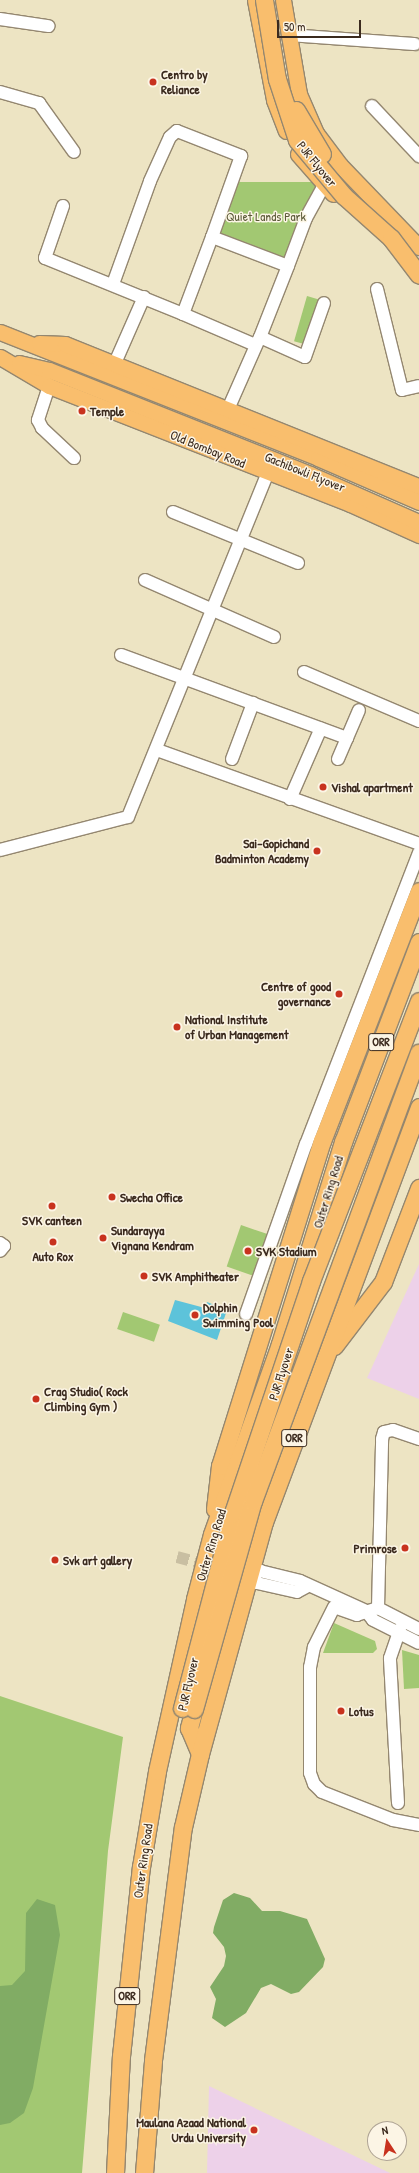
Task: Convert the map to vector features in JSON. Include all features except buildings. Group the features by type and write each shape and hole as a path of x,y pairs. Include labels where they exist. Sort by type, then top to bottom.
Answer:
{"highway":[{"name":"PJR Flyover","path":"264,0 277,79 297,140 344,196 392,238 419,275"},
{"name":"PJR Flyover","path":"275,0 292,100 311,139 342,178 419,256"},
{"path":"212,1534 220,1466 322,1141 419,891"},
{"name":"Outer Ring Road","path":"115,2173 121,2056 148,1820 161,1751 212,1534 280,1344 343,1142 419,942"},
{"name":"PJR Flyover","path":"200,1754 189,1728 188,1708 233,1513 311,1281 419,1001"},
{"name":"PJR Flyover","path":"161,1751 176,1732 188,1708 253,1501 419,1053"},
{"name":"ORR","path":"144,2173 153,2060 184,1826 200,1754 264,1522 320,1364 419,1106"},
{"path":"320,1364 383,1282 419,1188"}],"main road":[{"path":"255,0 274,100 292,145 323,184 419,271"},
{"path":"283,0 288,35 300,94 316,133 340,165 419,247"},
{"name":"Gachibowli Flyover","path":"0,332 318,458 419,502"},
{"path":"26,342 64,344 229,407 419,486"},
{"name":"Gachibowli Flyover","path":"2,358 49,370 310,474 418,528"},
{"name":"Old Bombay Road","path":"2,358 49,386 268,473 418,528"}],"street":[{"path":"0,19 48,26"},
{"path":"288,35 414,44"},
{"path":"0,92 39,103 74,152"},
{"path":"372,106 419,156"},
{"path":"113,284 150,181 170,137 177,131 240,156 183,314"},
{"path":"229,407 288,266 306,218 323,184 340,165"},
{"path":"63,206 45,258 113,284 183,314 305,357 324,302"},
{"path":"212,237 288,266"},
{"path":"376,289 402,390 419,386"},
{"path":"115,363 144,297"},
{"path":"49,386 38,420 42,428 74,458"},
{"path":"0,850 128,817 157,750 183,677 268,473"},
{"path":"173,512 298,563"},
{"path":"145,580 274,637"},
{"path":"121,655 347,738"},
{"path":"304,672 419,721"},
{"path":"232,759 253,703"},
{"path":"338,759 359,710"},
{"path":"290,799 321,728"},
{"path":"157,750 290,799 419,844"},
{"path":"246,1314 301,1161 419,852"},
{"path":"0,1243 4,1246 0,1251"},
{"path":"419,1439 393,1430 384,1432 382,1439 372,1609 373,1620 398,1635 419,1643"},
{"path":"306,1587 372,1609 419,1629"},
{"path":"372,1609 357,1615 334,1607 311,1657 310,1773 314,1784 322,1792 393,1820 419,1825"},
{"path":"398,1803 390,1658 403,1622"}],"shaded area":[{"path":"419,1264 419,1399 367,1378"},
{"name":"Maulana Azaad National Urdu University","path":"209,2086 390,2173 207,2173"}],"green space":[{"name":"Quiet Lands Park","path":"236,182 315,182 317,185 285,260 217,234"},
{"path":"307,296 321,300 308,345 294,341"},
{"name":"SVK Stadium","path":"241,1225 270,1235 256,1277 227,1267"},
{"path":"123,1312 160,1325 154,1342 117,1329"},
{"path":"334,1623 375,1641 377,1649 373,1653 323,1653"},
{"path":"402,1650 419,1655 419,1688 404,1689"},
{"path":"0,1696 123,1737 108,1851 82,2173 0,2173"},
{"path":"234,1893 250,1898 262,1911 280,1911 307,1919 325,1959 323,1967 299,1992 291,1994 271,1984 261,1988 246,2013 225,2027 212,2018 216,1999 210,1987 224,1966 226,1956 224,1947 213,1933 223,1900"},
{"path":"37,1899 55,1905 60,1935 33,2088 24,2113 10,2123 0,2125 0,1986 12,1985 25,1971 26,1913"}],"water":[{"path":"175,1300 205,1308 207,1302 227,1310 217,1340 168,1321"}],"tunnel":[{"path":"177,1557 211,1566"}],"place":[{"name":"Centro by Reliance","path":"153,82"},
{"name":"Temple","path":"82,411"},
{"name":"Vishal apartment","path":"323,787"},
{"name":"Sai-Gopichand Badminton Academy","path":"317,851"},
{"name":"Centre of good governance","path":"339,994"},
{"name":"National Institute of Urban Management","path":"177,1027"},
{"name":"Swecha Office","path":"112,1197"},
{"name":"SVK canteen","path":"52,1206"},
{"name":"Sundarayya Vignana Kendram","path":"103,1238"},
{"name":"Auto Rox","path":"53,1242"},
{"name":"SVK Stadium","path":"248,1251"},
{"name":"SVK Amphitheater","path":"144,1276"},
{"name":"Dolphin Swimming Pool","path":"195,1315"},
{"name":"Crag Studio( Rock Climbing Gym )","path":"36,1399"},
{"name":"Primrose","path":"405,1548"},
{"name":"Svk art gallery","path":"55,1560"},
{"name":"Lotus","path":"341,1711"},
{"name":"Maulana Azaad National Urdu University","path":"254,2130"}]}
